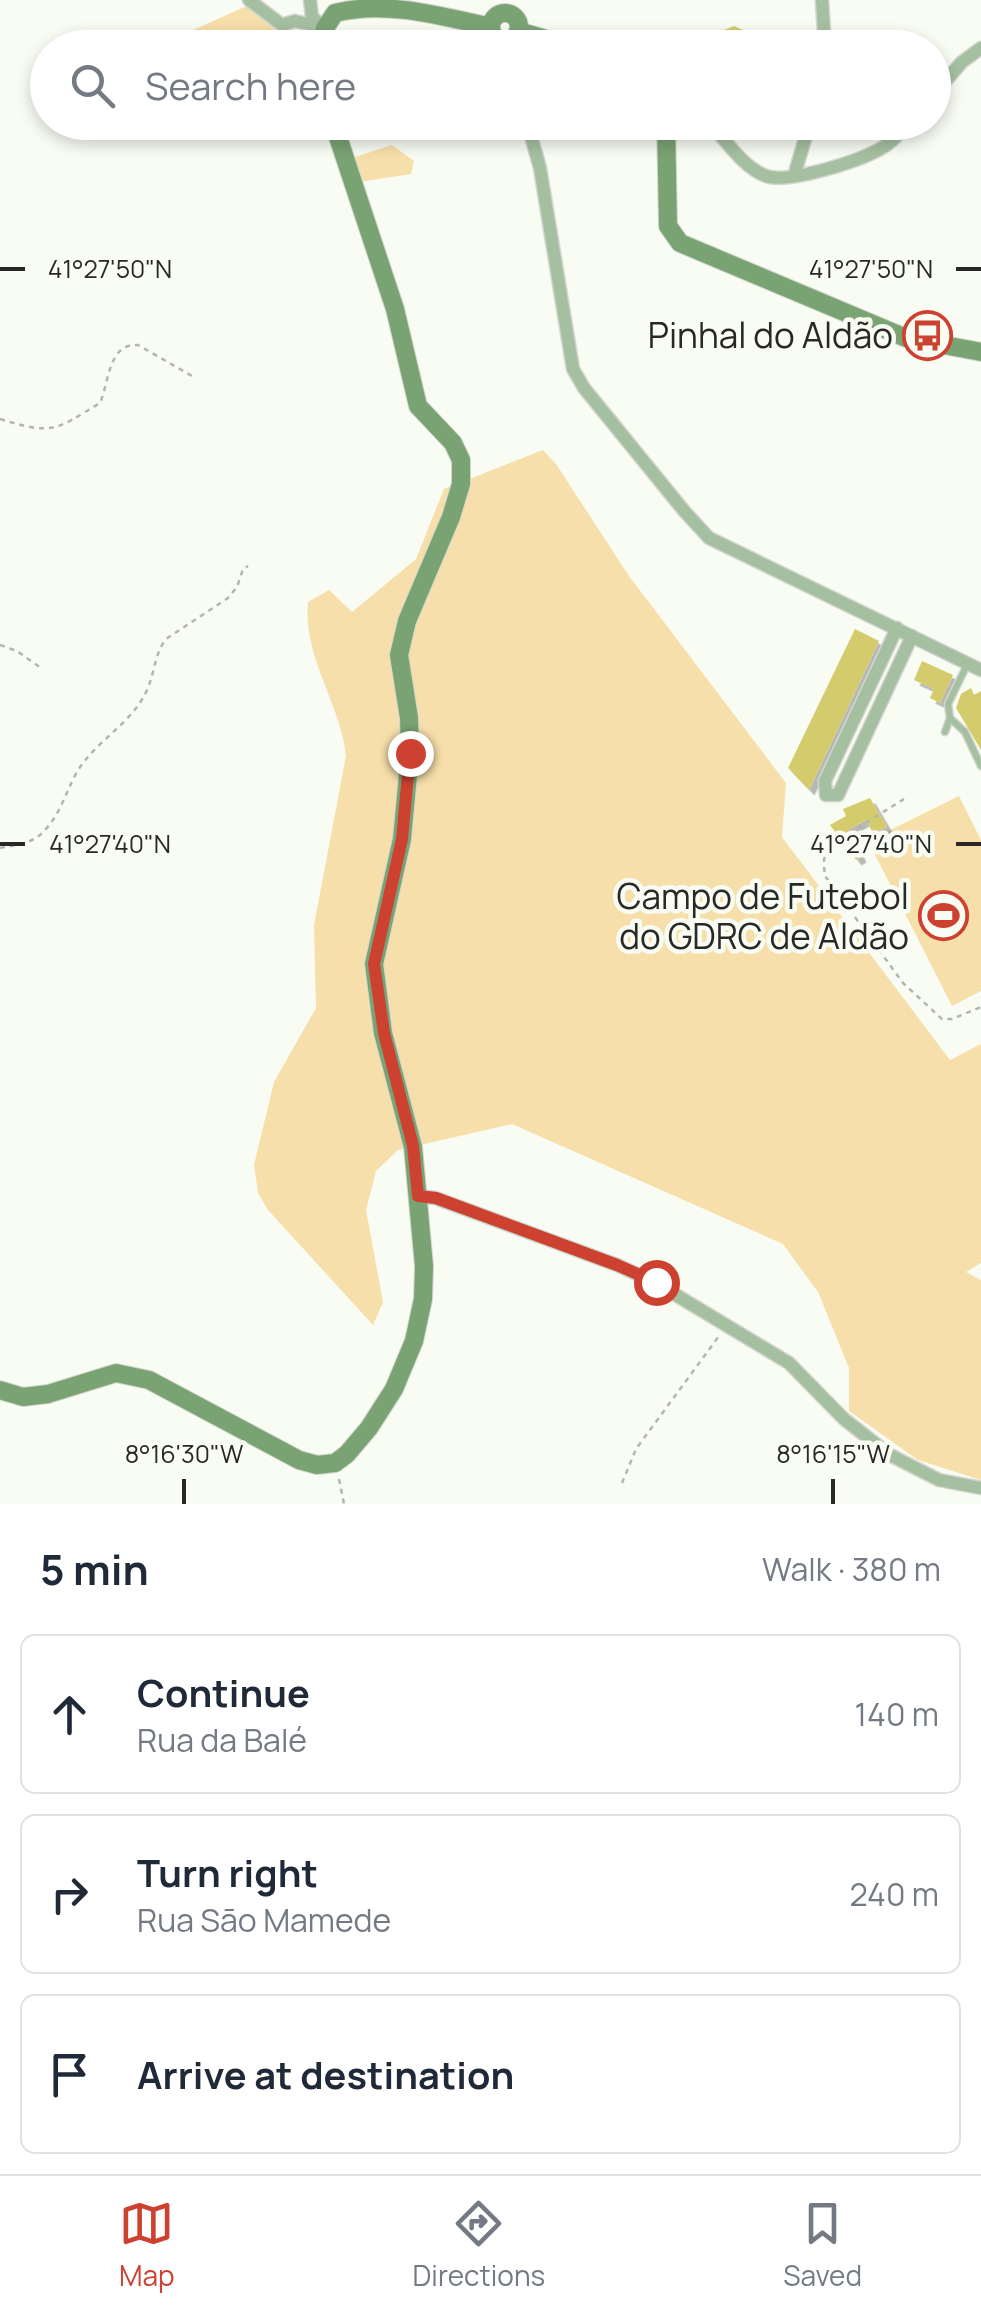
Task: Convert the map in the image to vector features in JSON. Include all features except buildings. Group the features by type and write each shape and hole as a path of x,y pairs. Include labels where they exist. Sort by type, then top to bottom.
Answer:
{"street":[{"path":"249,0 282,25 296,22 324,28"},
{"path":"310,0 312,17 324,28"},
{"path":"822,0 824,30"},
{"path":"324,28 335,13 360,6 434,14 499,14"},
{"path":"951,75 981,48"},
{"path":"0,1390 23,1397 48,1394 116,1372 149,1380 298,1460 317,1465 334,1463 348,1454 386,1402 414,1341 423,1298 424,1266 413,1146 384,1033 374,964 402,839 410,753 399,655 407,621 451,517 461,484 461,460 452,443 418,406 395,310 339,140"},
{"path":"532,140 544,187 566,345 573,369 684,512 709,538 974,667"},
{"path":"666,140 668,226 680,244 906,338 981,352"},
{"path":"727,140 762,175 773,178 794,176 875,152 892,140"},
{"path":"794,176 805,140"},
{"path":"897,628 825,782 826,796 838,795 912,636"},
{"path":"418,1196 436,1198 656,1282 789,1363 844,1418 890,1454 938,1480 981,1488"}],"lane":[{"path":"945,732 950,700 974,667"},
{"path":"950,718 965,732 981,766"}],"path":[{"path":"0,418 40,430 64,425 100,404 114,358 130,344 192,376"},
{"path":"0,848 40,836 58,814 77,772 129,719 147,690 159,648 228,598 242,569 248,566"},
{"path":"0,646 17,651 41,668"},
{"path":"904,799 855,833 830,845 825,856 825,876 903,983 942,1019 952,1020 981,1006"},
{"path":"622,1483 636,1449 726,1327"},
{"path":"334,1463 344,1504"}],"shaded area":[{"path":"249,5 276,30 193,30"},
{"path":"392,145 414,161 411,174 359,182 352,158"},
{"path":"543,450 629,576 786,783 782,837 950,1060 981,1044 981,1263 966,1272 981,1280 981,1480 918,1460 849,1411 849,1368 818,1292 783,1244 512,1124 398,1150 376,1171 366,1210 383,1302 373,1325 268,1210 258,1193 254,1165 274,1082 316,1008 314,925 346,756 311,642 308,602 329,590 352,612 416,559 444,489"},
{"name":"Campo de Futebol do GDRC de Aldão","path":"959,796 981,840 981,991 952,1006 868,841"}],"place":[{"name":"Pinhal do Aldão","path":"928,335"},
{"name":"Campo de Futebol do GDRC de Aldão","path":"944,916"}],"route":[{"path":"410,753 402,839 374,964 384,1033 413,1146 418,1196 436,1198 656,1282"}]}
